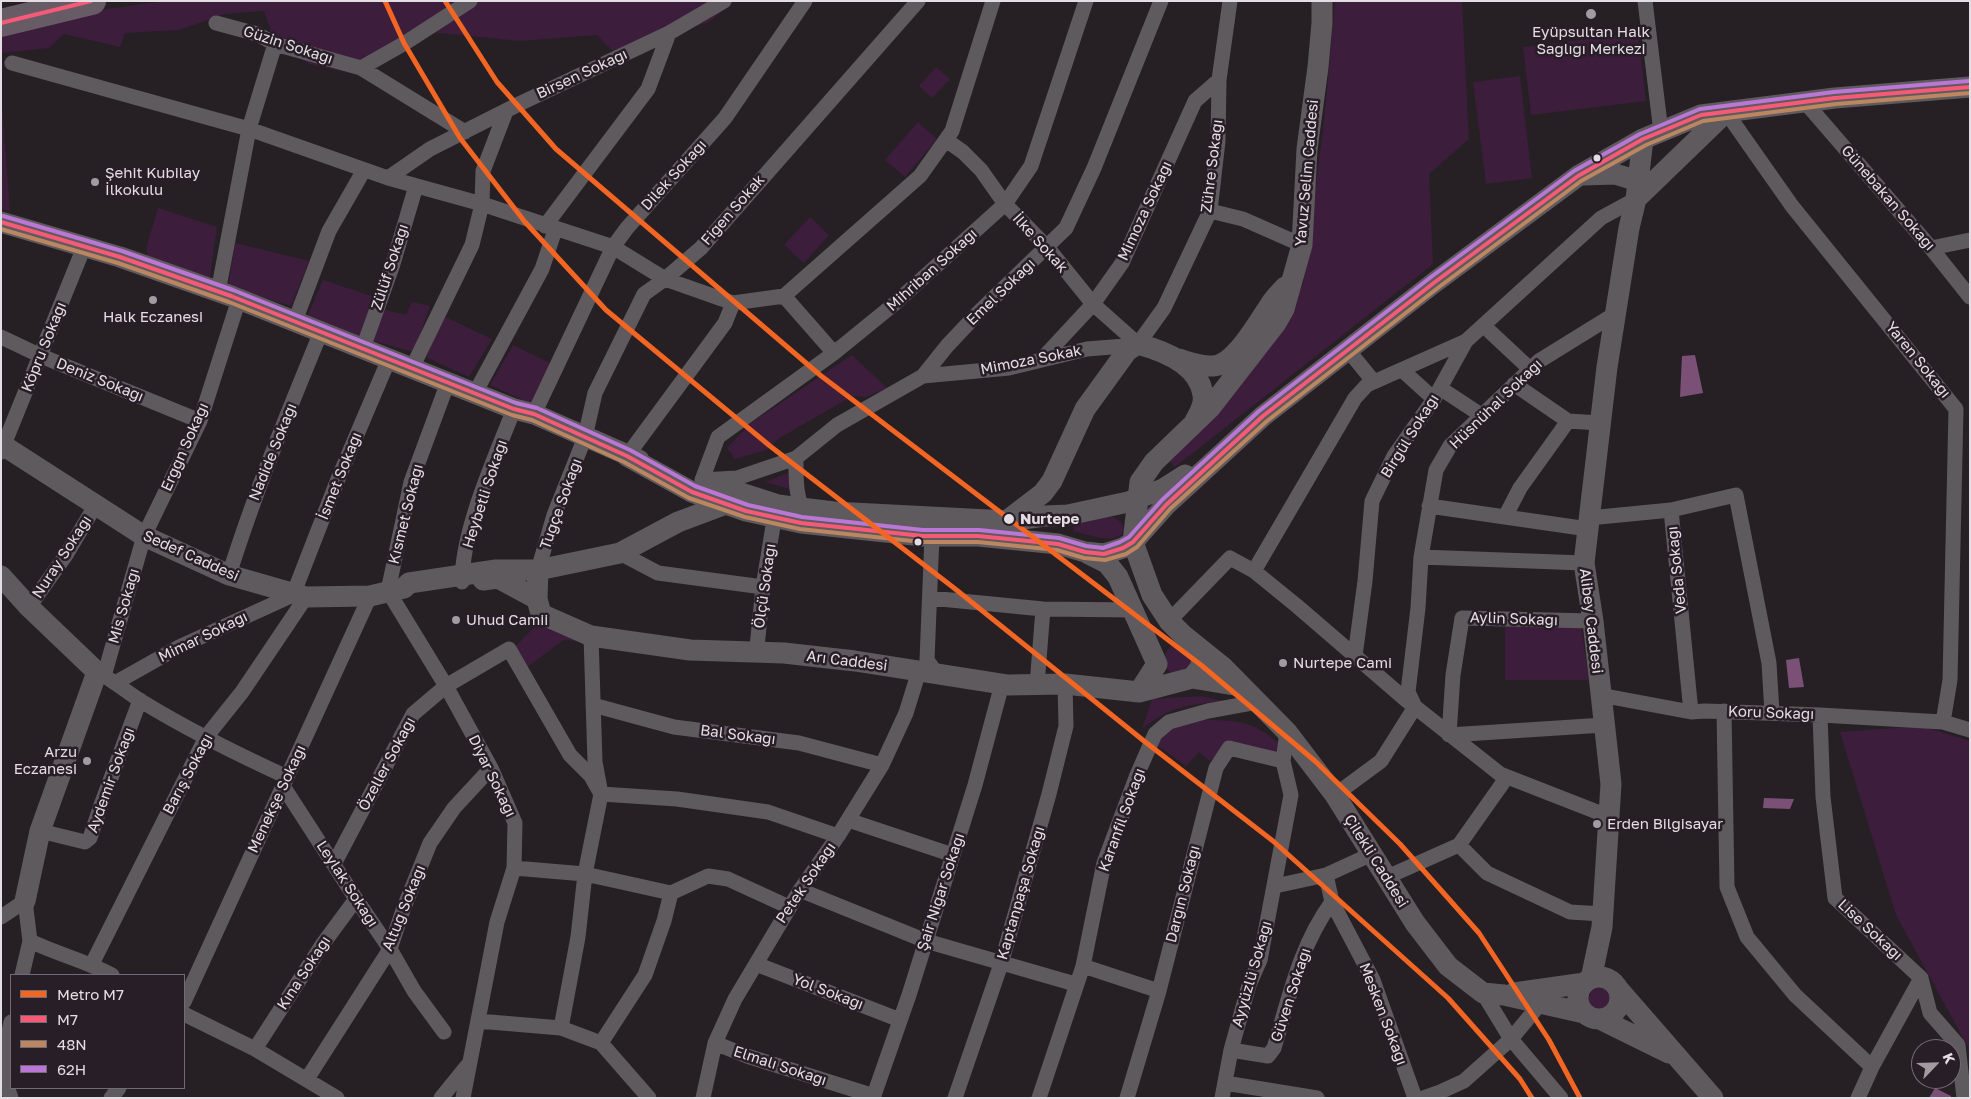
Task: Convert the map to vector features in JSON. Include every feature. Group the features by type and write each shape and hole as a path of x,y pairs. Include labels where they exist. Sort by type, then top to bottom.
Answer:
{"highway":[{"path":"1,4 16,1"},
{"path":"1,23 92,1"}],"street":[{"path":"361,68 405,43 470,1"},
{"name":"Birsen Sokağı","path":"388,178 430,149 669,33 724,1"},
{"name":"Dilek Sokağı","path":"534,414 613,247 627,228 725,118 805,1"},
{"name":"Figen Sokak","path":"585,438 595,393 644,294 665,279 701,248 918,1"},
{"path":"12,63 249,129 388,178 482,204 550,228 613,247 665,279 733,303 784,296 920,176 952,131 993,1"},
{"name":"Mihriban Sokağı","path":"697,486 718,437 834,353 893,305 1005,204 1031,166 1086,1"},
{"name":"Emel Sokağı","path":"796,458 837,425 923,376 978,313 1066,228 1094,168 1161,1"},
{"name":"Zühre Sokağı","path":"1138,344 1164,308 1210,211 1218,141 1219,80 1230,1"},
{"name":"Yavuz Selim Caddesi","path":"1178,359 1212,367 1221,365 1245,341 1271,302 1292,279 1302,245 1307,149 1318,68 1322,1"},
{"path":"1645,1 1652,136"},
{"name":"Güzin Sokağı","path":"216,23 257,34 276,44 361,68 465,132"},
{"path":"475,393 542,269 550,228 648,90 669,33"},
{"path":"218,292 249,129 276,44"},
{"name":"Mimoza Sokağı","path":"1041,360 1093,304 1122,263 1195,101 1219,80"},
{"path":"697,486 778,505 806,516 834,512 1007,521 1068,515 1133,516 1166,505 1242,438 1263,416 1435,282 1578,176 1652,136 1701,115 1805,102 1970,87"},
{"name":"Günebakan Sokağı","path":"1805,102 1931,248 1970,297"},
{"path":"412,368 472,245 482,204 483,171 506,111"},
{"path":"1578,176 1615,174 1643,187 1726,112"},
{"name":"Yaren Sokağı","path":"1726,112 1792,206 1956,409 1950,680 1943,722"},
{"name":"Alibey Caddesi","path":"1588,981 1602,920 1611,784 1593,621 1584,563 1600,423 1629,228 1643,187 1652,136"},
{"name":"İlke Sokak","path":"946,140 963,152 981,170 1005,204 1047,248 1093,304 1138,344"},
{"path":"295,322 329,231 364,170"},
{"name":"Zülüf Sokağı","path":"362,348 392,267 416,186"},
{"name":"Birgül Sokağı","path":"1254,571 1355,398 1366,386 1466,341 1601,218 1643,187"},
{"path":"1210,211 1243,219 1302,245"},
{"path":"1,222 120,257 239,299 514,409 534,414 697,486 726,504 746,511 806,516 932,536 978,536 1058,544 1085,552 1107,563 1118,577 1157,664 1185,680"},
{"path":"1931,248 1970,240"},
{"name":"Köpru Sokağı","path":"2,447 41,356 84,247"},
{"path":"1085,552 1104,554 1123,548 1133,516 1140,482 1150,468 1228,388 1276,323 1284,309 1292,279"},
{"path":"784,296 834,353"},
{"name":"Ergğn Sokağı","path":"144,536 200,421 239,299"},
{"path":"627,456 725,323 733,303"},
{"name":"Hüsnühal Sokağı","path":"1415,707 1408,692 1418,608 1421,557 1436,470 1450,446 1539,361 1616,314"},
{"path":"1484,326 1530,369"},
{"name":"Nadide Sokağı","path":"230,575 248,515 321,332"},
{"name":"Deniz Sokağı","path":"1,337 41,356 200,421"},
{"name":"Birgül Sokağı","path":"1355,656 1365,581 1372,501 1394,456 1437,394 1466,341"},
{"path":"1007,521 1048,487 1085,409 1127,351 1138,344 1156,349 1178,359 1194,375 1204,396 1202,408 1195,421"},
{"name":"Mimoza Sokak","path":"923,376 1009,368 1087,349 1138,344"},
{"path":"1348,350 1374,382"},
{"name":"İsmet Sokağı","path":"299,596 338,479 389,359"},
{"path":"1402,370 1437,394 1481,416"},
{"name":"Kısmet Sokağı","path":"387,592 410,482 448,382"},
{"path":"1514,384 1568,421 1600,423"},
{"name":"Heybetli Sokağı","path":"462,579 468,536 514,409"},
{"path":"1505,517 1520,488 1568,421"},
{"name":"Tuğçe Sokağı","path":"538,570 554,514 585,438"},
{"path":"1133,516 1163,489 1242,438"},
{"name":"Sedef Caddesi","path":"2,447 144,536 230,575 299,596 410,590 496,570 538,570 620,553 678,522 726,504"},
{"path":"697,486 736,478 796,458 796,484 806,516"},
{"path":"678,522 697,486"},
{"path":"1671,510 1736,495 1769,663 1772,713"},
{"name":"Nuray Sokağı","path":"29,607 66,555 95,506"},
{"name":"Veda Sokağı","path":"1429,506 1505,517 1588,524 1671,510 1691,712"},
{"path":"1058,544 1056,538 1058,528 1068,515"},
{"name":"Çilekli Caddesi","path":"1133,516 1152,595 1176,628 1224,668 1287,732 1336,795 1415,923 1448,966 1494,994 1593,1016 1678,1058"},
{"name":"Ölçü Sokağı","path":"757,647 763,587 773,526"},
{"name":"Mis Sokağı","path":"105,677 144,536"},
{"path":"928,672 932,536"},
{"path":"620,553 658,573 763,587"},
{"path":"1421,557 1584,563"},
{"path":"1139,692 1157,664 1159,648 1171,638 1176,628 1230,558 1254,571 1298,606 1449,735 1507,777 1610,817"},
{"path":"536,599 538,570"},
{"path":"1,576 29,607 105,677 140,700 285,781"},
{"name":"Sedef Caddesi","path":"462,579 498,578 536,599"},
{"name":"Diyar Sokağı","path":"387,592 446,686 491,768 515,823 514,868 498,922 463,1098"},
{"name":"Menekşe Sokağı","path":"185,1000 285,781 387,592"},
{"name":"Mimar Sokağı","path":"105,677 299,596"},
{"name":"Barış Sokağı","path":"92,964 206,738 242,692 299,596"},
{"path":"930,598 1043,609 1134,610"},
{"name":"Arı Caddesi","path":"536,599 541,614 591,636 690,650 784,653 855,661 1002,684 1065,684 1139,692"},
{"path":"1037,685 1043,609"},
{"name":"Aylin Sokağı","path":"1449,735 1453,676 1462,618 1593,621"},
{"path":"561,1028 578,937 585,874 601,794 595,762 591,636"},
{"name":"Özeller Sokağı","path":"334,864 413,714 446,686 508,649 570,755 591,776 601,794"},
{"path":"1185,680 1201,667 1202,650"},
{"name":"Petek Sokağı","path":"702,1098 715,1044 735,999 789,907 838,836 882,765 906,713 928,672"},
{"path":"22,974 30,941 25,901 40,830 105,677"},
{"path":"1139,692 1185,680 1240,686"},
{"name":"Şair Nigar Sokağı","path":"874,1097 975,785 1002,684"},
{"name":"Kaptanpaşa Sokağı","path":"955,1098 1001,964 1046,804 1066,726 1065,684"},
{"name":"Koru Sokağı","path":"1600,695 1691,712 1724,711 1943,722"},
{"name":"Aydemir Sokağı","path":"40,830 85,842 90,838 100,804 140,700"},
{"name":"Karanfil Sokağı","path":"1039,1098 1083,966 1104,863 1155,734 1169,722 1208,711 1257,702"},
{"name":"Bal Sokağı","path":"593,705 674,727 799,743 882,765"},
{"path":"1336,795 1381,762 1415,707"},
{"path":"1724,711 1728,887 1747,937 1795,995 1872,1067"},
{"name":"Lise Sokağı","path":"1820,715 1823,797 1835,898 1921,978"},
{"path":"1943,722 1970,730"},
{"path":"1449,735 1604,724"},
{"name":"Ayyüzlü Sokağı","path":"1223,1090 1231,1050 1249,985 1260,960 1292,795 1284,761 1287,732"},
{"name":"Dargın Sokağı","path":"1127,1098 1158,991 1216,768 1229,748 1284,761"},
{"name":"Altuğ Sokağı","path":"308,1079 390,948 430,843 454,808 491,768"},
{"path":"1386,878 1459,846 1507,777"},
{"name":"Leylak Sokağı","path":"285,781 356,899 390,948 414,991 444,1032"},
{"path":"601,794 677,799 768,812 838,836"},
{"path":"848,820 953,855"},
{"path":"1459,846 1487,873 1570,912 1602,920"},
{"path":"1275,886 1326,876 1372,854"},
{"path":"514,868 585,874 671,893 708,876 728,879 789,907"},
{"name":"Mesken Sokağı","path":"1326,876 1332,902 1373,980 1415,1098"},
{"path":"800,890 926,941 1076,984"},
{"path":"601,1043 645,975 664,921 671,893"},
{"name":"Kına Sokağı","path":"255,1050 322,945 356,899"},
{"path":"1,917 25,901"},
{"name":"Güven Sokağı","path":"1231,1050 1268,1056 1274,1048 1303,953 1318,920 1332,902"},
{"name":"Alibey Caddesi","path":"1602,920 1617,988"},
{"path":"30,941 54,953 92,964 110,974"},
{"name":"Yol Sokağı","path":"756,964 900,1020"},
{"path":"1083,966 1158,991"},
{"path":"1561,1098 1511,1039 1494,994 1604,978 1617,988 1713,1098"},
{"path":"1858,1098 1872,1067 1921,978"},
{"path":"1921,978 1930,1013 1958,1045 1964,1098"},
{"path":"1588,981 1581,988 1578,1001 1593,1016 1613,1014 1618,1009 1620,1003 1617,988"},
{"path":"1423,1098 1439,1095 1464,1081 1511,1039 1540,1004"},
{"path":"185,1015 308,1079 337,1098"},
{"path":"478,1021 561,1028 601,1043 649,1098"},
{"path":"10,1026 3,1057 3,1081 11,1098"},
{"name":"Elmalı Sokağı","path":"715,1044 874,1097"},
{"path":"441,1098 470,1064"},
{"path":"1223,1090 1317,1098"}],"shaded area":[{"path":"165,1 735,1 709,22 613,51 597,35 519,41 419,31 341,71 309,64 274,40 264,11 224,14 179,30 125,33 120,47 64,34 49,48 1,53 1,36 107,9"},
{"path":"1335,1 1462,1 1469,139 1429,174 1433,264 1175,467 1165,456 1221,407 1303,285 1325,113"},
{"path":"1638,33 1646,101 1531,115 1523,47"},
{"path":"936,67 950,79 932,98 919,86"},
{"path":"1520,76 1532,178 1486,184 1473,82"},
{"path":"1,93 10,211 1,209"},
{"path":"918,122 937,139 905,177 885,160"},
{"path":"158,208 217,227 210,277 148,257 146,248"},
{"path":"810,217 829,235 804,263 784,245"},
{"path":"235,243 309,261 291,306 228,287"},
{"path":"323,280 374,297 359,340 307,317"},
{"path":"412,302 430,306 414,352 369,340 381,309 406,315"},
{"path":"443,316 492,339 469,377 426,357"},
{"path":"513,345 554,365 534,405 490,385"},
{"path":"852,355 887,388 866,397 852,396 778,439 766,450 735,459 727,448 751,423"},
{"path":"1695,355 1703,393 1680,397 1682,356"},
{"path":"788,473 790,489 765,482"},
{"path":"1108,516 1121,522 1124,529 1115,538 1101,538 1073,531 1076,521"},
{"path":"543,618 579,641 564,640 527,667 514,648"},
{"path":"1505,627 1581,627 1589,680 1505,680"},
{"path":"1181,643 1191,648 1194,667 1171,673 1166,667 1164,660 1166,652 1171,646"},
{"path":"1799,658 1804,687 1789,688 1786,660"},
{"path":"1202,696 1223,701 1171,711 1152,721 1142,729 1152,699"},
{"path":"1202,720 1236,722 1263,731 1282,746 1279,756 1232,742 1210,761 1199,752 1186,766 1157,745 1165,734 1176,726"},
{"path":"1921,726 1970,741 1970,1062 1968,1047 1896,915 1840,732"},
{"path":"1764,798 1794,799 1790,809 1763,808"},
{"path":"1600,988 1608,991 1611,999 1608,1007 1600,1010 1592,1007 1589,999 1592,991"},
{"path":"1934,1089 1951,1096 1951,1098 1929,1098"}],"metro line":[{"name":"M7","path":"385,1 404,43 460,138 525,222 606,310 770,446 954,588 1144,741 1273,841 1448,998 1520,1079 1532,1098"},
{"name":"M7","path":"445,1 497,82 556,149 820,375 1201,665 1315,761 1400,844 1479,933 1549,1040 1580,1098"}],"transit line":[{"name":"M7","path":"1,23 91,1"},
{"name":"62H","path":"3,216 122,251 233,290 516,403 537,408 630,450 695,486 748,505 802,517 923,530 979,530 1059,538 1086,546 1103,548 1129,537 1162,500 1259,411 1431,277 1574,171 1640,134 1700,109 1834,92 1969,81"},
{"name":"M7","path":"1,222 120,257 231,296 514,409 534,414 627,456 692,492 746,511 801,523 923,536 978,536 1058,544 1085,552 1104,554 1123,548 1133,542 1166,505 1263,416 1435,282 1578,176 1643,139 1701,115 1835,98 1970,87"},
{"name":"48N","path":"1,229 118,263 229,302 512,415 532,420 624,462 689,498 745,517 800,529 922,542 978,542 1057,550 1084,558 1105,560 1126,554 1137,547 1170,509 1267,421 1439,287 1581,181 1646,145 1703,121 1836,104 1970,93"}],"place":[{"name":"Eyüpsultan Halk Sağlığı Merkezi","path":"1591,14"},
{"name":"Şehit Kubilay İlkokulu","path":"95,182"},
{"name":"Halk Eczanesi","path":"153,300"},
{"name":"Nurtepe","path":"1009,519"},
{"name":"Uhud Camii","path":"456,620"},
{"name":"Nurtepe Cami","path":"1283,663"},
{"name":"Arzu Eczanesi","path":"87,761"},
{"name":"Erden Bilgisayar","path":"1597,824"}]}
